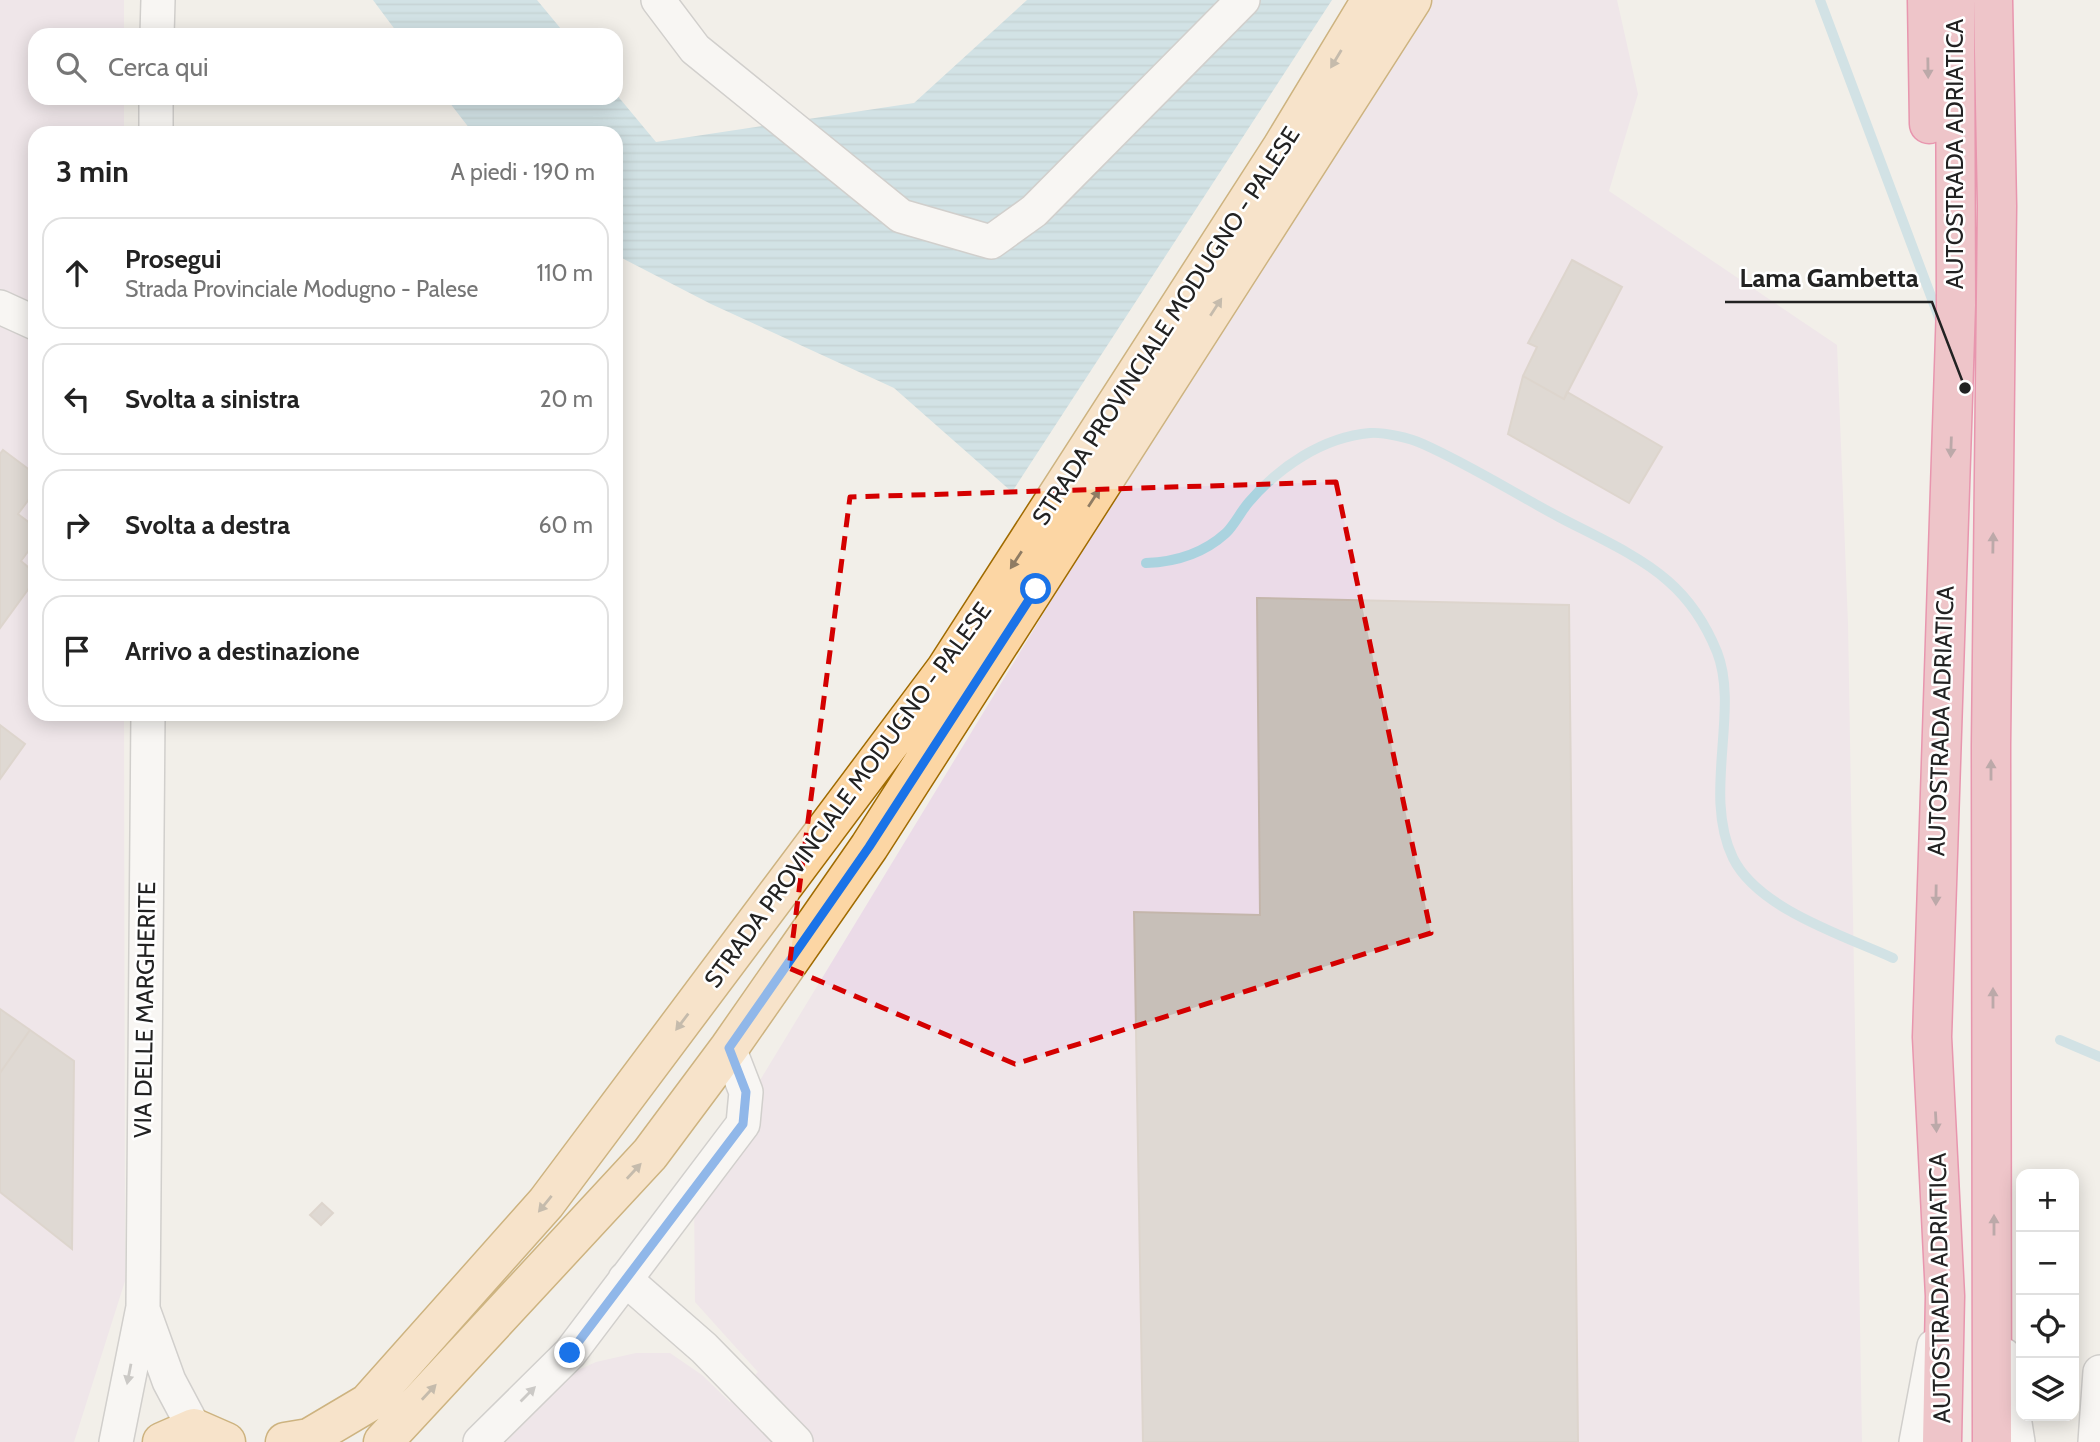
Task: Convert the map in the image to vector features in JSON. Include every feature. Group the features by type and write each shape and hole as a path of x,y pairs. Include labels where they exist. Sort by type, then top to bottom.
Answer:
{"highway":[{"path":"1927,0 1931,235 1948,304"},
{"name":"AUTOSTRADA ADRIATICA","path":"1942,1442 1945,1296 1932,1037 1954,379 1948,304 1955,0"},
{"name":"AUTOSTRADA ADRIATICA","path":"1992,1442 1994,1294 1991,745 1997,205 1993,0"},
{"path":"1997,205 2015,0"}],"main road":[{"name":"STRADA PROVINCIALE MODUGNO - PALESE","path":"285,1442 309,1438 368,1403 546,1203 945,670 1282,148 1371,0"},
{"name":"STRADA PROVINCIALE MODUGNO - PALESE","path":"383,1442 650,1154 729,1048 877,835 1412,0"}],"street":[{"path":"158,0 158,28"},
{"path":"658,0 695,49 901,216 990,242 1034,211 1243,0"},
{"path":"156,105 156,126"},
{"path":"0,307 28,320"},
{"name":"VIA DELLE MARGHERITE","path":"143,1307 148,721"},
{"path":"480,1442 570,1353 743,1124 746,1092 729,1048"},
{"path":"625,1279 704,1348 796,1442"},
{"path":"1994,1294 2018,1442"},
{"path":"1916,1442 1916,1426 1945,1296"},
{"path":"143,1307 169,1381 194,1437"},
{"path":"116,1442 143,1307"},
{"path":"2095,1442 2100,1372"}],"highlighted area":[{"path":"1336,482 1431,933 1015,1064 789,968 850,497"}],"shaded area":[{"path":"0,0 124,0 124,28 28,28 28,105 124,105 124,126 28,126 28,721 124,721 125,1281 74,1442 0,1442"},
{"path":"1416,0 1617,0 1638,94 1609,191 1837,345 1848,624 1862,1442 506,1442 576,1371 596,1362 636,1353 670,1353 702,1375 730,1402 758,1372 695,1302 694,1189"}],"water":[{"path":"373,0 537,0 560,28 394,28"},
{"path":"1027,0 1332,0 1012,492 894,388 711,304 623,259 623,126 468,126 451,105 623,105 623,102 656,142 914,103"}],"building":[{"path":"1572,260 1622,287 1564,399 1523,376 1537,347 1528,343"},
{"path":"1523,376 1564,399 1567,392 1662,447 1629,503 1508,434"},
{"path":"3,450 28,469 28,500 18,514 28,522 28,552 21,561 28,567 28,590 0,628 0,454"},
{"path":"1257,598 1569,605 1578,1442 1143,1442 1134,912 1260,915"},
{"path":"0,725 25,744 0,779"},
{"path":"0,1009 30,1030 0,1073"},
{"path":"30,1030 74,1061 72,1249 0,1192 0,1073"},
{"path":"322,1203 333,1213 321,1225 310,1215"}],"waterway":[{"path":"1820,0 1941,323"},
{"path":"1146,563 1179,558 1208,546 1226,533 1249,502 1274,477 1303,456 1335,441 1370,433 1389,434 1418,442 1458,461 1630,554 1668,581 1683,596 1708,632 1723,675 1725,700 1721,807 1724,833 1733,858 1745,876 1782,906 1804,919 1893,958"},
{"path":"2060,1040 2100,1057"}],"place":[{"name":"Lama Gambetta","path":"1965,388"}],"route":[{"path":"570,1353 743,1124 746,1092 729,1048 869,847 1036,589"}]}
